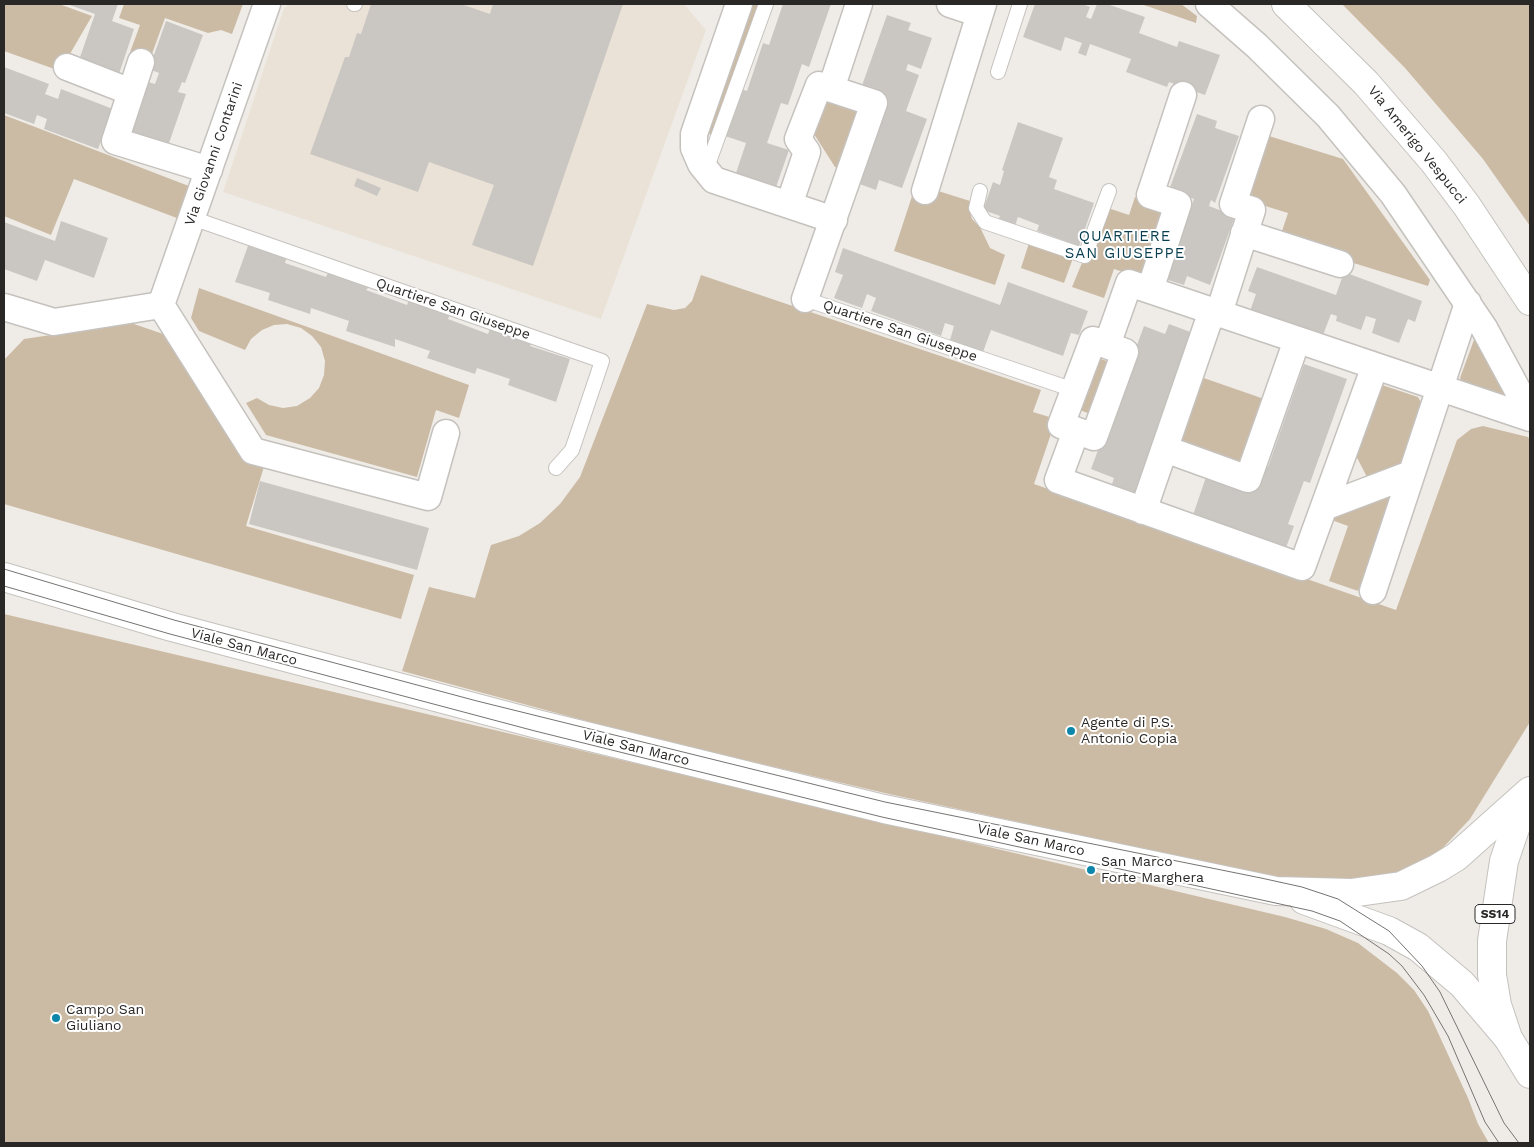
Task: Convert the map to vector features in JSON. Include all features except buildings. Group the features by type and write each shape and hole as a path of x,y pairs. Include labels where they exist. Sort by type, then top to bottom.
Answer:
{"street":[{"name":"Via Giovanni Contarini","path":"162,305 267,4"},
{"path":"739,4 694,134 694,148 714,180 834,220"},
{"path":"789,205 807,152 798,139 819,85 831,89 859,4"},
{"path":"925,191 982,9 950,4"},
{"path":"1209,4 1276,65 1359,151 1393,194 1468,303 1530,413"},
{"name":"Via Amerigo Vespucci","path":"1286,4 1366,83 1434,162 1467,206 1530,301"},
{"path":"140,62 115,142 208,170"},
{"path":"67,67 131,92"},
{"name":"Quartiere San Giuseppe","path":"805,299 874,103 831,89"},
{"path":"1150,290 1178,204 1150,195 1183,95"},
{"path":"1143,511 1252,210 1233,204 1260,119"},
{"path":"1244,234 1340,264"},
{"path":"1107,345 1129,283 1530,418"},
{"path":"1373,591 1468,303"},
{"path":"4,307 54,322 162,305 253,451 428,497 446,433"},
{"path":"1093,340 1107,345 1125,352 1094,437 1061,425 1093,340"},
{"path":"1165,449 1248,479 1297,340"},
{"path":"1076,430 1058,480 1302,567 1375,366"},
{"path":"1324,507 1411,474"},
{"name":"Viale San Marco","path":"4,577 182,630 557,729 884,809 1276,891 1389,931 1418,947 1462,984 1508,1038"},
{"name":"Viale San Marco","path":"1276,891 1351,894 1391,888 1409,882 1456,857 1530,791"},
{"name":"SS14","path":"1508,1038 1495,990 1492,940 1504,861 1530,791"},
{"path":"1508,1038 1530,1074"}],"lane":[{"path":"706,170 766,4"},
{"path":"998,72 1020,4"},
{"path":"980,191 976,208 985,222 1085,256 1109,191"},
{"name":"Quartiere San Giuseppe","path":"192,218 602,361 572,450 556,468"},
{"name":"Quartiere San Giuseppe","path":"805,299 1074,390"}],"shaded area":[{"path":"4,4 59,4 92,16 60,71 4,51"},
{"path":"124,4 243,4 232,34 221,30 208,33 165,18 149,62 129,55 140,25 119,18"},
{"path":"290,4 684,4 706,30 601,319 223,192 284,8"},
{"path":"749,4 760,4 714,136 704,132"},
{"path":"1141,4 1181,4 1197,16 1196,23"},
{"path":"1342,4 1530,4 1530,226 1483,159 1405,68"},
{"path":"827,94 864,106 842,169 835,167 814,134"},
{"path":"4,115 194,188 182,220 74,179 51,235 4,216"},
{"path":"1269,136 1343,159 1430,280 1428,286 1279,240 1288,213 1249,201"},
{"path":"916,184 970,201 969,209 972,219 980,227 990,248 1005,255 995,285 894,251"},
{"path":"1135,197 1172,210 1147,280 1114,269 1104,298 1072,287 1105,207 1129,215"},
{"path":"1029,243 1073,258 1064,283 1021,268"},
{"path":"701,275 1041,390 1033,412 1056,419 1034,484 1396,610 1457,440 1471,429 1483,426 1528,437 1530,440 1530,722 1470,819 1439,852 1408,872 1309,885 889,794 634,734 402,671 429,587 475,598 491,545 519,536 540,523 560,504 580,477 647,304 674,310 685,308 692,301"},
{"path":"199,288 469,385 459,418 436,410 417,477 266,435 246,403 257,398 269,405 283,408 297,406 310,398 319,388 324,375 325,361 321,347 312,336 301,328 287,324 274,325 262,330 251,339 245,350 199,331 191,318"},
{"path":"131,323 175,338 266,460 246,526 414,575 401,619 4,504 4,360 24,339"},
{"path":"1475,337 1513,401 1464,385 1460,378"},
{"path":"1096,357 1112,363 1093,415 1077,409"},
{"path":"1198,376 1270,401 1246,471 1174,446"},
{"path":"1376,383 1418,397 1422,404 1402,463 1367,477 1353,450"},
{"path":"1395,488 1358,591 1329,581 1348,526 1326,518"},
{"path":"4,614 1285,917 1326,929 1358,943 1397,973 1414,990 1428,1011 1478,1124 1489,1143 4,1143"}],"tram line":[{"path":"4,569 174,620 477,701 885,802 1261,878 1302,887 1338,899 1389,931 1422,966 1440,992 1504,1123 1519,1143"},
{"path":"4,586 170,634 535,731 882,817 1312,911 1340,921 1389,954 1402,966 1424,995 1448,1036 1485,1122 1499,1143"}],"place":[{"name":"Agente di P.S. Antonio Copia","path":"1071,731"},
{"name":"San Marco Forte Marghera","path":"1091,870"},
{"name":"Campo San Giuliano","path":"56,1018"}],"district":[{"name":"QUARTIERE SAN GIUSEPPE","path":"1125,246"}]}
